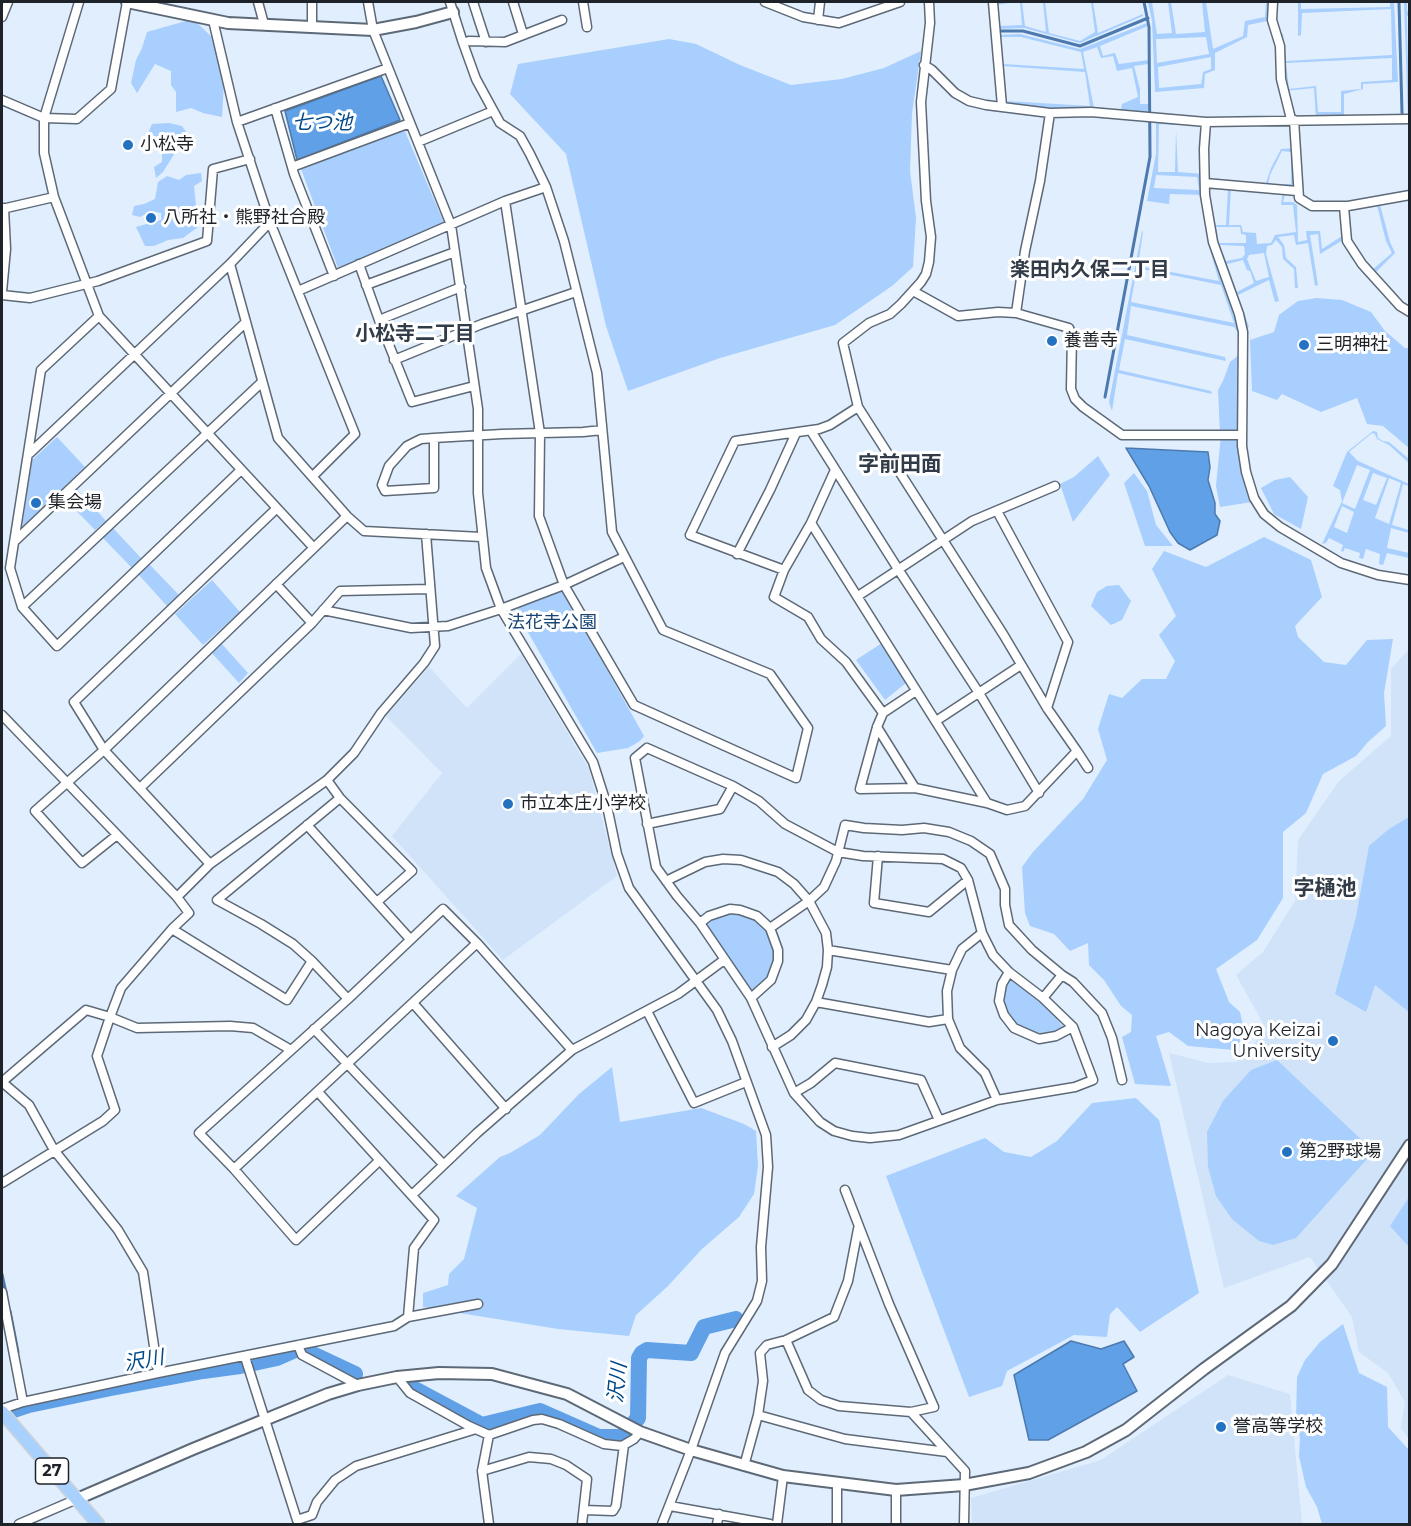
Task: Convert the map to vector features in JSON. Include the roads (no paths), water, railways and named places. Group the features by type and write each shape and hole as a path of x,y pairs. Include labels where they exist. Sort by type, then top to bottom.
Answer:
{"main road":[{"name":"27","path":"3,1413 98,1524"}],"street":[{"path":"2,17 8,2"},
{"path":"79,2 44,118 44,153 54,197 99,316 313,547"},
{"path":"2,100 44,118 77,119 111,89 130,2 228,23 373,30 416,22 452,7 462,43 476,79 500,123 520,136 546,187 564,241 597,373 612,532 663,630 770,674 808,728 796,778 634,705 564,585 539,516 540,433 505,201"},
{"path":"258,2 264,24"},
{"path":"312,2 312,28"},
{"path":"368,2 373,30 451,225 474,386 478,436 478,493 486,568 501,609 593,762 607,806 617,854 630,888 717,1010 732,1041 766,1135 768,1167 761,1247 762,1281 758,1301 725,1353 662,1524"},
{"path":"473,2 486,42"},
{"path":"513,2 523,34"},
{"path":"583,2 587,27"},
{"path":"765,2 803,17 839,23 900,2"},
{"path":"818,20 820,2"},
{"path":"929,2 930,23 921,102 926,201 931,237 926,274 890,314 868,323 843,343 858,407 1047,708 1088,768"},
{"path":"993,2 1002,106"},
{"path":"1273,2 1272,20 1280,46 1281,79 1292,119 1299,198 1312,206 1344,207 1410,195"},
{"path":"213,20 237,122 270,222 355,434 313,476"},
{"path":"462,43 505,42 562,20"},
{"path":"924,65 955,93 969,101 1050,113 1091,112 1206,122 1410,119"},
{"path":"237,122 388,68"},
{"path":"275,108 292,167 334,276"},
{"path":"418,142 493,111"},
{"path":"1016,313 1050,113"},
{"path":"1206,122 1205,183 1213,242 1239,314 1243,332 1242,435 1246,472 1254,498 1264,514 1280,527 1341,563 1378,576 1410,580"},
{"path":"292,167 410,123"},
{"path":"54,197 3,208 6,249 2,294 30,298 98,281 207,241 213,169 250,159"},
{"path":"1205,183 1297,191"},
{"path":"298,291 505,201 546,187"},
{"path":"1344,207 1347,241 1362,264 1401,306 1410,312"},
{"path":"30,453 230,264 270,222"},
{"path":"366,285 455,252"},
{"path":"230,264 278,438 347,516 364,531 482,537"},
{"path":"359,264 412,402 474,386"},
{"path":"379,320 460,287"},
{"path":"913,291 958,316 998,312 1016,313 1069,328 1072,335 1071,389 1075,399 1122,435 1242,435"},
{"path":"394,360 522,310 576,292"},
{"path":"99,316 42,370 10,568 22,607 57,646 241,470"},
{"path":"16,540 246,322"},
{"path":"22,607 262,382"},
{"path":"784,570 690,535 735,441 811,431 830,425 858,407"},
{"path":"434,438 434,488 385,491 382,485 389,466 407,446 421,439 434,438 602,430"},
{"path":"811,431 979,693 1039,793"},
{"path":"737,554 796,433"},
{"path":"835,470 811,523 784,570 774,597 808,617 821,639 846,662 883,713"},
{"path":"858,596 972,521 1055,486"},
{"path":"210,864 104,750 74,702 276,509"},
{"path":"997,511 1068,642 1047,708"},
{"path":"117,835 82,862 35,811 104,750 347,516"},
{"path":"811,523 987,803"},
{"path":"177,897 210,864 327,780 354,753 381,713 424,663 435,646 426,534"},
{"path":"323,610 411,628 448,626 564,585 624,557"},
{"path":"276,585 312,623"},
{"path":"140,788 312,623 340,591 429,589"},
{"path":"936,721 1021,665"},
{"path":"916,691 883,713 860,789 915,788 987,803 1007,810 1025,806 1077,751"},
{"path":"2,715 69,782 177,897 189,913 172,929 121,988 110,1017 97,1056 115,1110 103,1121 2,1184"},
{"path":"877,727 915,788"},
{"path":"647,748 733,786 759,801 785,824 838,852 943,859 961,868 968,880 982,933 993,955 1009,972 1043,998 1073,1028 1094,1080 1075,1087 998,1100 899,1135 870,1138 852,1136 834,1131 820,1122 794,1093 751,998 700,923 656,867 635,758 647,748"},
{"path":"327,780 340,798 412,872 377,902"},
{"path":"647,824 720,809 733,786"},
{"path":"340,798 218,900 293,945 312,961 348,999"},
{"path":"307,825 410,939"},
{"path":"770,928 809,901 825,886 845,825 884,830 924,828 938,830 971,841 990,854 1005,889 1008,921 1012,930 1032,950 1073,982 1102,1012 1112,1038 1122,1080"},
{"path":"878,856 874,903 929,912 968,880"},
{"path":"666,881 705,862 723,859 741,860 778,872 794,884 809,901 826,933 827,967 816,1002 806,1020 791,1035 772,1047"},
{"path":"380,1160 296,1240 199,1133 348,999 443,909 477,943 572,1050"},
{"path":"700,923 709,916 730,909 757,916 770,928 778,950 778,961 771,980 751,998"},
{"path":"172,929 287,1000 312,961"},
{"path":"982,933 962,949 952,970 947,991 948,1020 960,1048 986,1073 998,1100"},
{"path":"234,1169 477,943"},
{"path":"828,950 952,970"},
{"path":"412,1196 443,1164 572,1050 647,1011 697,981 724,960"},
{"path":"1009,972 1002,984 999,1001 1004,1016 1014,1028 1039,1039 1056,1036 1073,1028"},
{"path":"1043,998 1062,975"},
{"path":"816,1002 929,1022 948,1020"},
{"path":"413,1003 506,1109"},
{"path":"158,1373 143,1272 118,1230 54,1150 29,1105 2,1082 86,1010 137,1028 230,1026 253,1028 291,1050"},
{"path":"647,1011 694,1103 746,1082"},
{"path":"314,1029 443,1164"},
{"path":"794,1093 811,1083 835,1063 921,1080 939,1120"},
{"path":"318,1092 434,1220 414,1248 408,1317"},
{"path":"19,1524 328,1394 397,1377 439,1373 492,1374 567,1394 640,1432 691,1450 783,1476 896,1490 964,1485 1029,1473 1086,1452 1126,1430 1204,1369 1291,1306 1332,1264 1410,1145"},
{"path":"786,1340 808,1390 821,1400 839,1406 911,1412 934,1407 845,1190"},
{"path":"744,1466 758,1415 763,1381 760,1353 767,1345 786,1340 834,1317 848,1281 859,1228"},
{"path":"2,1292 23,1402"},
{"path":"3,1413 23,1402 394,1326 408,1317 478,1304"},
{"path":"298,1345 302,1355 358,1385"},
{"path":"244,1357 297,1520 312,1515 317,1502 335,1480 356,1466 476,1429"},
{"path":"397,1377 410,1393 489,1435 542,1419 604,1444 624,1444 634,1439 640,1432"},
{"path":"911,1412 965,1471 964,1524"},
{"path":"758,1415 845,1439 947,1452"},
{"path":"489,1435 482,1471 489,1524"},
{"path":"584,1510 613,1511 616,1506 624,1444"},
{"path":"482,1471 529,1457 551,1459 566,1465 587,1479 582,1524"},
{"path":"777,1524 783,1476"},
{"path":"837,1483 837,1524"},
{"path":"896,1490 896,1524"},
{"path":"670,1506 770,1524"},
{"path":"717,1524 719,1514"}],"water":[{"name":"七つ池","path":"381,76 400,120 297,160 285,111"},
{"path":"1126,448 1208,452 1210,467 1208,480 1215,503 1215,514 1220,521 1217,535 1190,550 1178,543 1170,532 1149,486"},
{"path":"1071,1341 1101,1349 1124,1341 1134,1357 1123,1364 1137,1391 1048,1440 1029,1440 1014,1375"}],"waterway":[{"path":"1105,397 1150,157 1149,27 1144,2"},
{"path":"1399,2 1402,113"},
{"path":"998,31 1023,31 1080,46 1148,18"},
{"path":"2,1274 6,1293"},
{"path":"10,1311 18,1352"},
{"name":"沢川","path":"636,1420 638,1418 639,1358 642,1353 647,1350 691,1353 704,1327 736,1319"},
{"name":"沢川","path":"2,1414 29,1405 111,1388 277,1358 293,1351"},
{"name":"沢川","path":"306,1351 355,1374"},
{"name":"沢川","path":"409,1386 482,1425 540,1411 599,1437 621,1437 625,1433"}],"place":[{"name":"小松寺","path":"128,145"},
{"name":"八所社・熊野社合殿","path":"151,218"},
{"name":"養善寺","path":"1052,341"},
{"name":"三明神社","path":"1304,345"},
{"name":"集会場","path":"36,503"},
{"name":"市立本庄小学校","path":"508,804"},
{"name":"Nagoya Keizai University","path":"1333,1041"},
{"name":"第2野球場","path":"1287,1152"},
{"name":"誉高等学校","path":"1221,1427"}],"district":[{"name":"楽田内久保二丁目","path":"1090,270"},
{"name":"小松寺二丁目","path":"415,334"},
{"name":"字前田面","path":"900,465"},
{"name":"字樋池","path":"1325,889"}],"park label":[{"name":"法花寺公園","path":"552,623"}]}
